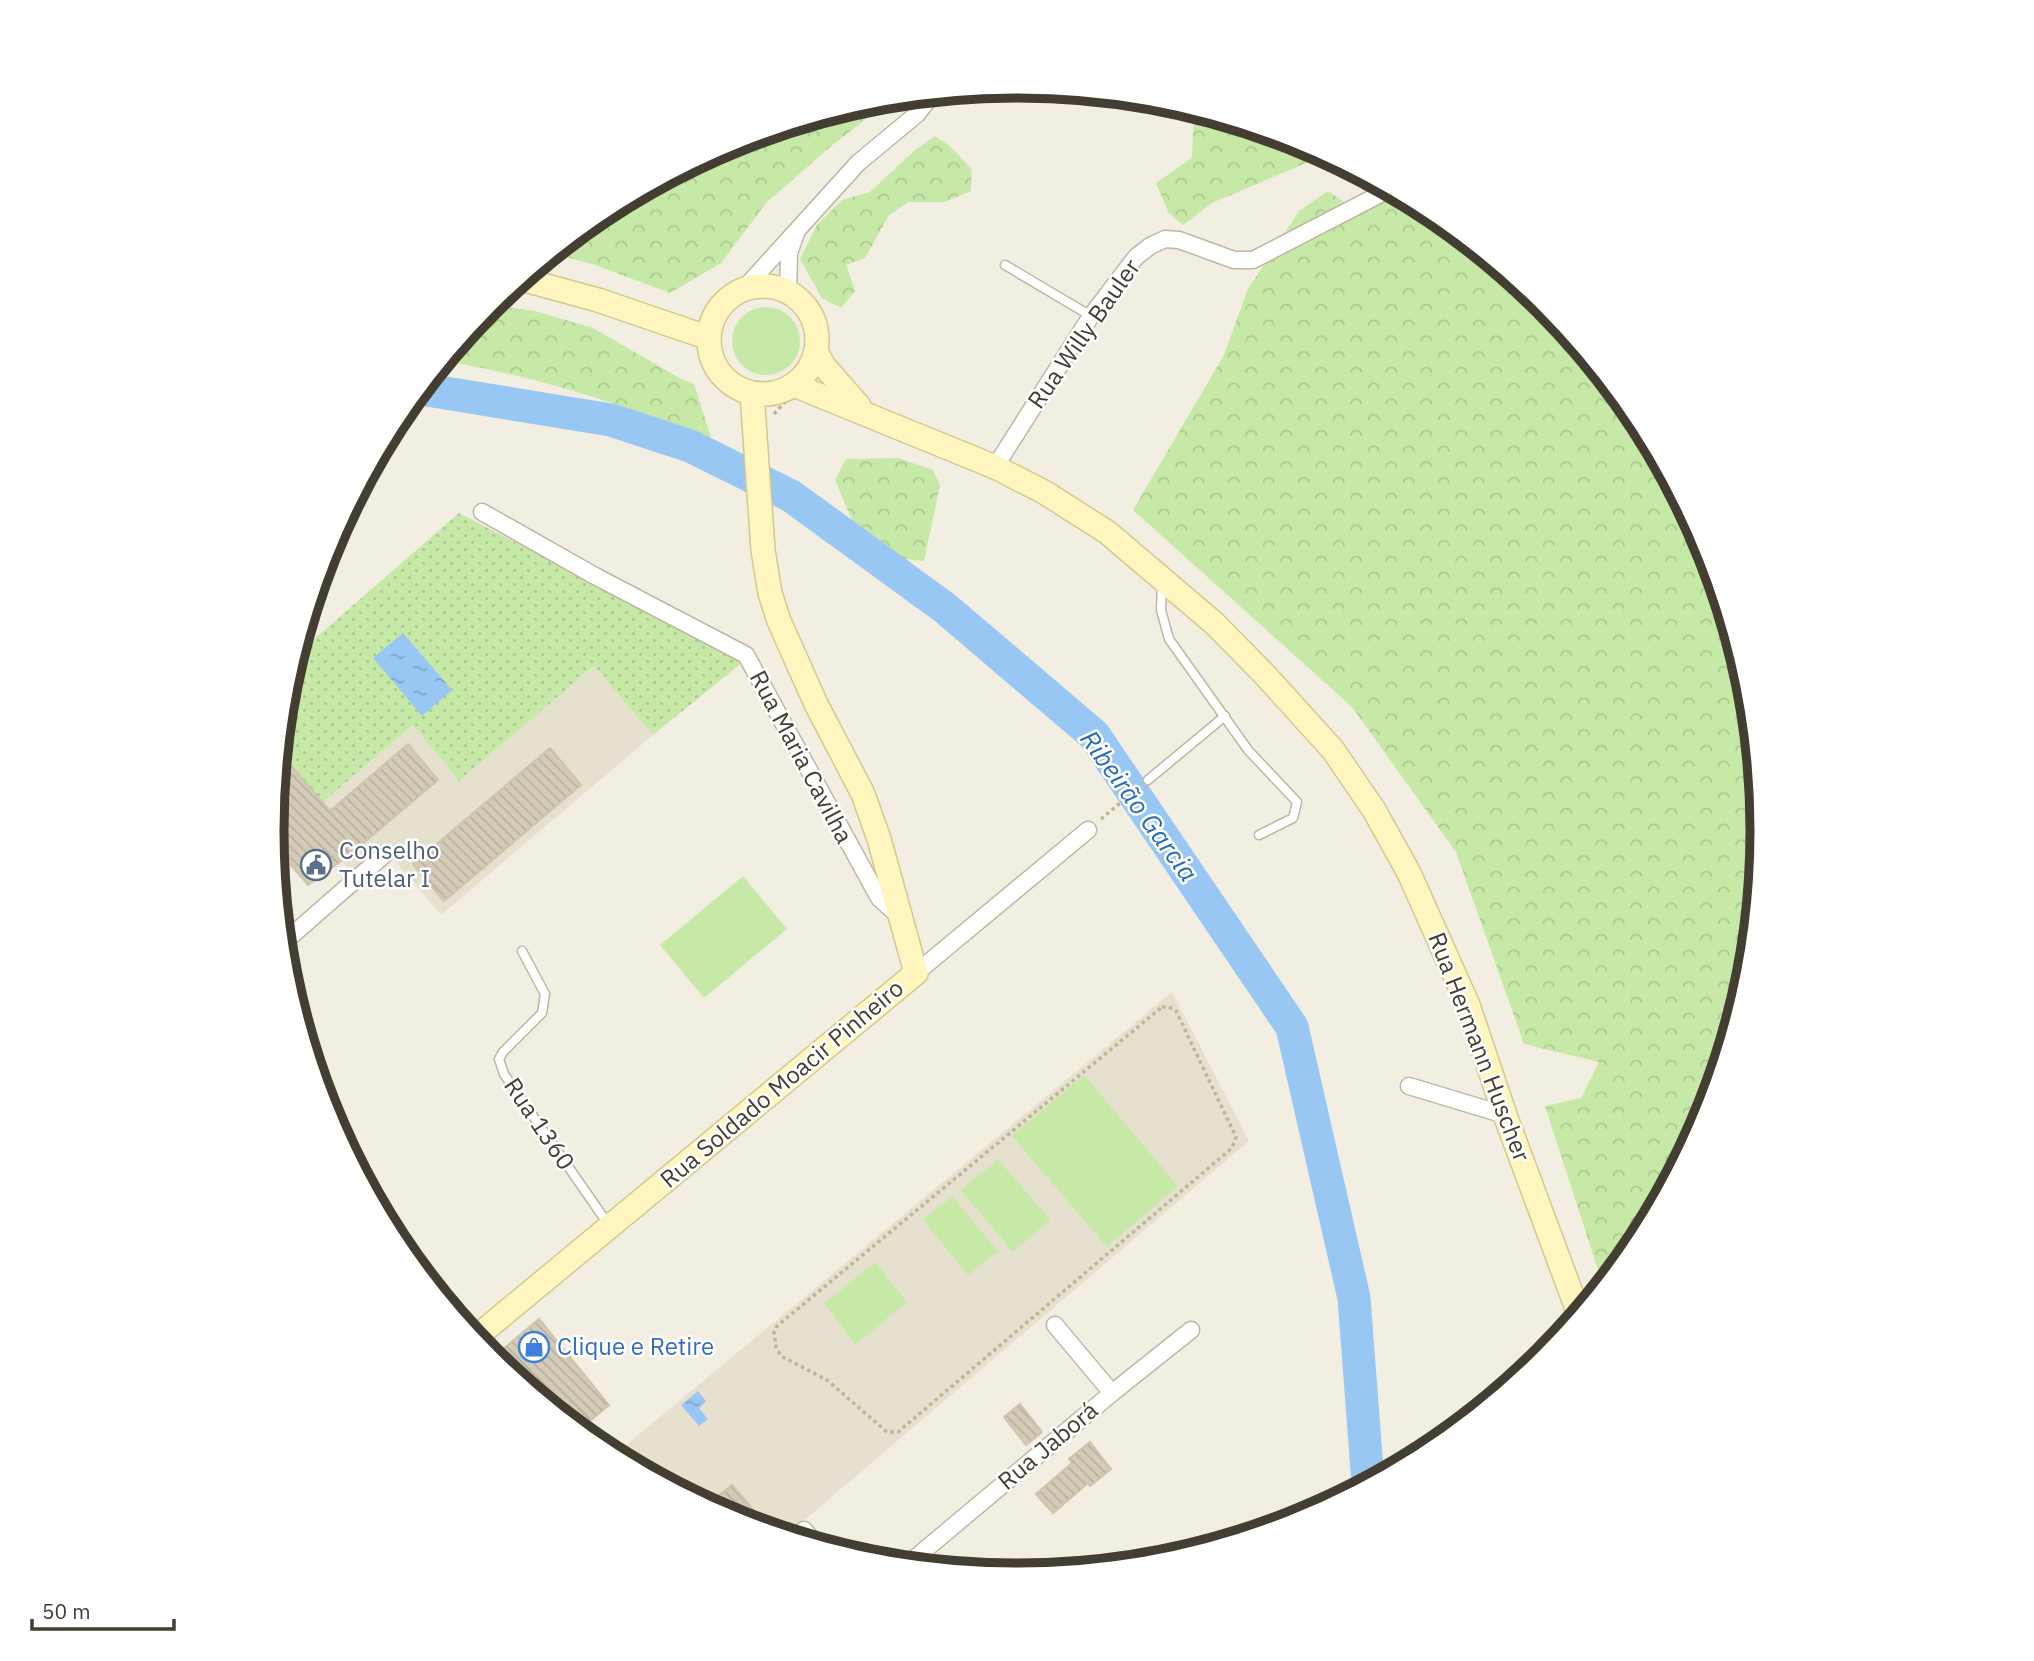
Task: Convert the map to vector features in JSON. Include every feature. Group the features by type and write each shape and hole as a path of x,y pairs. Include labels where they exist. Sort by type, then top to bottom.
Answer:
{"main road":[{"path":"532,282 598,300 709,338"},
{"path":"765,286 788,292 806,307 814,321 816,352 808,370 794,384 774,393 752,393 737,388 725,379 710,353 710,328 718,310 733,295 742,291 765,286"},
{"name":"Rua Hermann Huscher","path":"816,352 824,366 866,414"},
{"name":"Rua Hermann Huscher","path":"794,384 995,467 1044,492 1107,532 1215,624 1333,750 1374,810 1409,873 1468,1004 1505,1115 1575,1304"},
{"path":"752,393 763,550 770,593 779,621 816,704 863,794 879,839 899,916"},
{"name":"Rua Maria Cavilha","path":"899,916 915,973"},
{"name":"Rua Soldado Moacir Pinheiro","path":"483,1331 915,973"}],"street":[{"path":"742,291 858,163 917,114 925,104"},
{"name":"Rua Willy Bauler","path":"995,467 1091,316 1136,257 1150,246 1165,239 1180,240 1244,261 1253,260 1380,194"},
{"path":"788,292 789,253 798,228"},
{"name":"Rua Maria Cavilha","path":"482,512 594,576 746,655 879,898 899,916"},
{"name":"Rua Soldado Moacir Pinheiro","path":"915,973 1088,830"},
{"path":"292,935 385,854"},
{"path":"1409,1086 1505,1115"},
{"path":"1055,1325 1112,1393"},
{"name":"Rua Jaborá","path":"917,1556 1191,1330"}],"lane":[{"path":"1004,265 1091,316"},
{"path":"1162,577 1161,610 1169,639 1248,750 1297,802 1293,818 1259,835"},
{"path":"1148,780 1224,716"},
{"name":"Rua 1360","path":"522,951 545,994 542,1013 499,1059 504,1074 610,1227"}],"path":[{"path":"1088,830 1148,780"},
{"path":"1162,1007 1169,1007 1175,1012 1236,1137 1232,1148 898,1432 887,1432 827,1380 781,1356 776,1348 774,1332 778,1326 1162,1007"}],"shaded area":[{"path":"594,666 653,735 441,915 382,846 351,872 305,818 413,725 459,781"},
{"path":"1172,992 1249,1141 795,1528 737,1507 693,1487 623,1448"}],"green space":[{"path":"875,112 767,202 721,263 670,293 563,256 610,221 651,196 737,154 782,137"},
{"path":"1194,120 1252,137 1312,161 1212,203 1183,225 1168,212 1156,183 1192,158"},
{"path":"935,136 951,147 972,170 971,191 944,202 909,202 889,215 865,258 846,265 855,291 841,308 822,298 800,259 817,225 842,200 870,192 915,150"},
{"path":"1328,191 1346,203 1380,194 1463,249 1535,313 1598,385 1651,464 1694,550 1725,641 1743,735 1750,830 1743,926 1735,973 1725,1020 1694,1111 1651,1197 1599,1274 1545,1106 1581,1098 1599,1062 1524,1044 1456,852 1352,707 1133,510 1224,355 1248,289 1299,211"},
{"path":"506,306 535,311 593,328 694,384 711,438 579,393 454,363"},
{"path":"766,307 779,310 790,317 797,328 800,341 797,354 790,365 779,372 766,375 753,372 742,365 735,354 732,341 735,328 742,317 753,310"},
{"path":"898,458 933,470 940,485 924,561 903,559 854,525 835,480 846,459"},
{"path":"459,513 744,661 653,735 594,666 459,781 413,725 284,835 291,735 308,644"},
{"path":"743,876 787,929 704,998 660,945"},
{"path":"1084,1075 1178,1186 1107,1247 1012,1136"},
{"path":"998,1159 1050,1220 1013,1252 961,1190"},
{"path":"952,1196 998,1251 968,1275 923,1220"},
{"path":"875,1262 907,1302 856,1344 824,1304"}],"water":[{"path":"403,633 452,690 422,716 373,658"},
{"path":"698,1391 706,1401 699,1408 708,1419 699,1426 681,1405"}],"building":[{"path":"408,744 438,780 348,856 308,885 285,858 288,762 330,811"},
{"path":"550,748 581,785 444,901 413,864"},
{"path":"539,1319 609,1405 587,1423 534,1381 501,1350"},
{"path":"1020,1404 1042,1432 1026,1445 1004,1417"},
{"path":"1090,1442 1111,1469 1090,1486 1088,1483 1053,1513 1036,1494 1072,1463 1069,1459"},
{"path":"732,1485 757,1514 737,1507 716,1498"}],"waterway":[{"name":"Ribeirão Garcia","path":"432,391 611,420 690,446 791,496 945,608 1094,735 1292,1027 1354,1298 1367,1473"}],"place":[{"name":"Conselho Tutelar I","path":"316,865"},
{"name":"Clique e Retire","path":"534,1347"}]}
